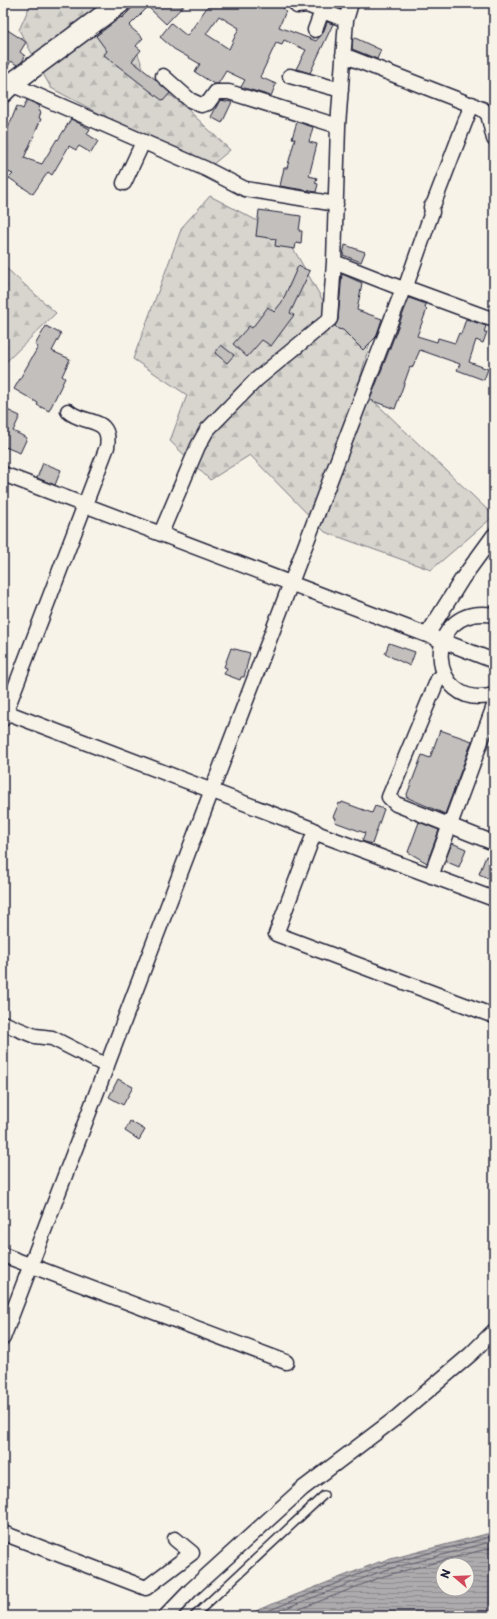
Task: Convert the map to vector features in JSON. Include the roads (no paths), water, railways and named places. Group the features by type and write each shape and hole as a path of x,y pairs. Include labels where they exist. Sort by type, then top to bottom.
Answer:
{"street":[{"path":"7,88 120,3"},
{"path":"161,533 198,446 207,430 256,380 330,319 334,262 338,126 346,20 351,3"},
{"path":"297,6 307,5 346,20"},
{"path":"315,30 322,11"},
{"path":"344,55 472,104 488,114 494,139"},
{"path":"163,76 190,100 201,105 208,103 216,92 229,92 338,126"},
{"path":"290,76 341,90"},
{"path":"7,88 143,142 244,188 336,204"},
{"path":"3,1338 32,1266 432,212 431,207 434,203 472,104"},
{"path":"124,183 143,142"},
{"path":"334,262 494,320"},
{"path":"68,411 72,415 99,424 106,431 108,438 107,447 4,714 211,791 494,900"},
{"path":"3,474 494,661"},
{"path":"427,635 462,579 494,535"},
{"path":"494,615 480,613 464,617 450,627 442,641 440,653 440,664 444,675 452,685 473,697 486,697 494,695"},
{"path":"444,675 438,679 389,797 396,804 450,825 493,839"},
{"path":"431,876 450,825 490,731 494,706"},
{"path":"315,831 276,934 494,1016"},
{"path":"3,1023 35,1036 52,1038 107,1066"},
{"path":"3,1255 286,1362"},
{"path":"166,1616 191,1590 302,1489 397,1417 471,1354 494,1331"},
{"path":"3,1533 146,1588 192,1553 175,1539"}],"lane":[{"path":"194,1616 324,1495"}],"water":[{"path":"494,1532 494,1616 248,1616 260,1609 379,1562"}]}
